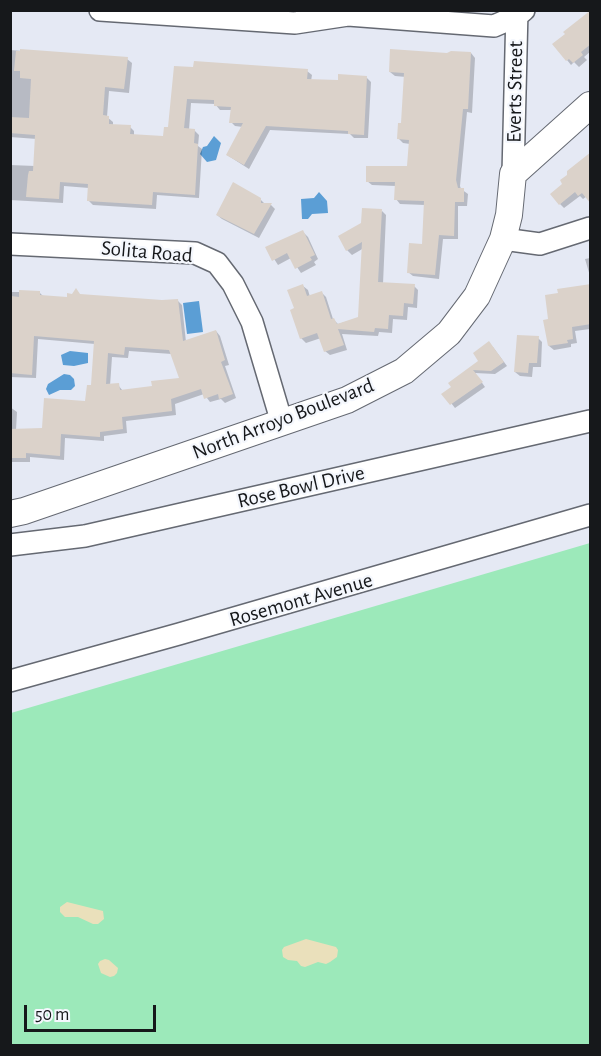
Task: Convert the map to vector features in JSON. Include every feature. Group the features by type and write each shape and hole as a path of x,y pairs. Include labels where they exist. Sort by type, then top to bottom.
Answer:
{"street":[{"path":"100,10 295,24 348,15 494,26 519,12"},
{"name":"Everts Street","path":"513,174 519,12"},
{"path":"513,174 591,105"},
{"name":"North Arroyo Boulevard","path":"10,514 347,400 404,371 449,333 477,296 503,239 509,215 513,174"},
{"path":"503,239 540,244 591,228"},
{"name":"Solita Road","path":"10,244 195,253 217,263 233,284 252,322 282,423"},
{"name":"Rose Bowl Drive","path":"10,545 85,536 591,421"},
{"name":"Rosemont Avenue","path":"10,681 591,515"}],"green space":[{"path":"590,543 590,1045 11,1046 11,713"}],"sand":[{"path":"67,902 103,911 104,919 98,924 93,924 78,917 65,917 60,912 60,907"},
{"path":"306,939 336,947 337,957 326,964 318,962 305,967 297,961 283,957 284,947"},
{"path":"105,959 118,968 114,976 110,977 101,973 98,964"}],"water":[{"path":"214,136 221,143 216,160 207,162 200,154 203,147 207,146"},
{"path":"319,192 327,201 328,213 312,214 308,219 302,219 301,199 314,198"},
{"path":"199,301 203,332 187,334 183,303"},
{"path":"70,351 88,353 88,363 74,366 63,365 61,355"},
{"path":"64,374 74,379 75,386 71,390 60,390 49,395 46,389 48,384"}],"building":[{"path":"591,10 591,44 573,63 569,59 566,61 552,44 565,34 563,32"},
{"path":"20,49 128,57 124,89 105,87 103,115 109,116 109,124 131,125 130,134 163,136 164,127 168,127 174,66 193,67 194,61 308,69 307,79 338,80 338,74 367,76 364,135 348,134 348,131 266,126 244,165 226,155 243,123 229,123 231,107 214,106 214,100 187,99 184,128 195,129 194,143 198,144 195,195 153,192 152,205 87,201 88,184 60,182 59,199 26,197 29,171 33,171 35,135 10,133 10,117 29,118 31,79 20,78 20,71 14,71 16,51"},
{"path":"390,49 447,53 451,51 471,52 468,109 463,109 456,180 458,188 464,188 464,202 455,202 454,236 439,235 435,275 407,273 409,243 422,244 424,201 394,200 395,182 366,182 366,166 407,166 409,140 397,139 398,123 401,123 404,73 389,72"},
{"path":"591,152 591,204 582,193 578,196 575,192 559,205 550,194 562,184 560,180 567,175 567,171"},
{"path":"233,182 261,198 261,203 272,203 254,234 216,215"},
{"path":"362,208 382,209 378,282 415,284 413,304 404,303 403,316 389,315 388,329 375,328 374,332 338,329 344,345 324,352 317,333 300,339 290,310 294,308 287,290 303,284 307,296 322,291 331,319 334,318 337,324 358,317 362,242 346,251 338,236 361,223"},
{"path":"303,230 315,255 310,257 312,260 295,269 287,253 272,261 265,247"},
{"path":"591,284 591,324 572,327 573,339 567,340 568,343 548,346 543,320 548,319 545,295 558,293 557,289"},
{"path":"76,288 80,294 162,300 178,299 183,341 216,330 225,360 221,362 233,394 219,399 218,394 204,399 201,389 171,399 172,411 122,417 123,429 100,432 100,437 61,434 60,456 26,453 26,458 10,458 10,429 42,428 44,398 85,401 87,385 91,385 94,341 34,336 32,375 10,373 11,296 19,297 19,290 40,291 40,295 67,297 67,293 72,294","holes":["125,347 169,350 179,378 151,381 152,386 120,390 119,383 106,384 108,353 124,355"]},
{"path":"517,335 539,336 537,363 529,363 528,373 514,372"},
{"path":"489,341 504,362 491,371 473,370 483,382 450,405 441,394 451,387 448,383 478,361 473,353"}]}
